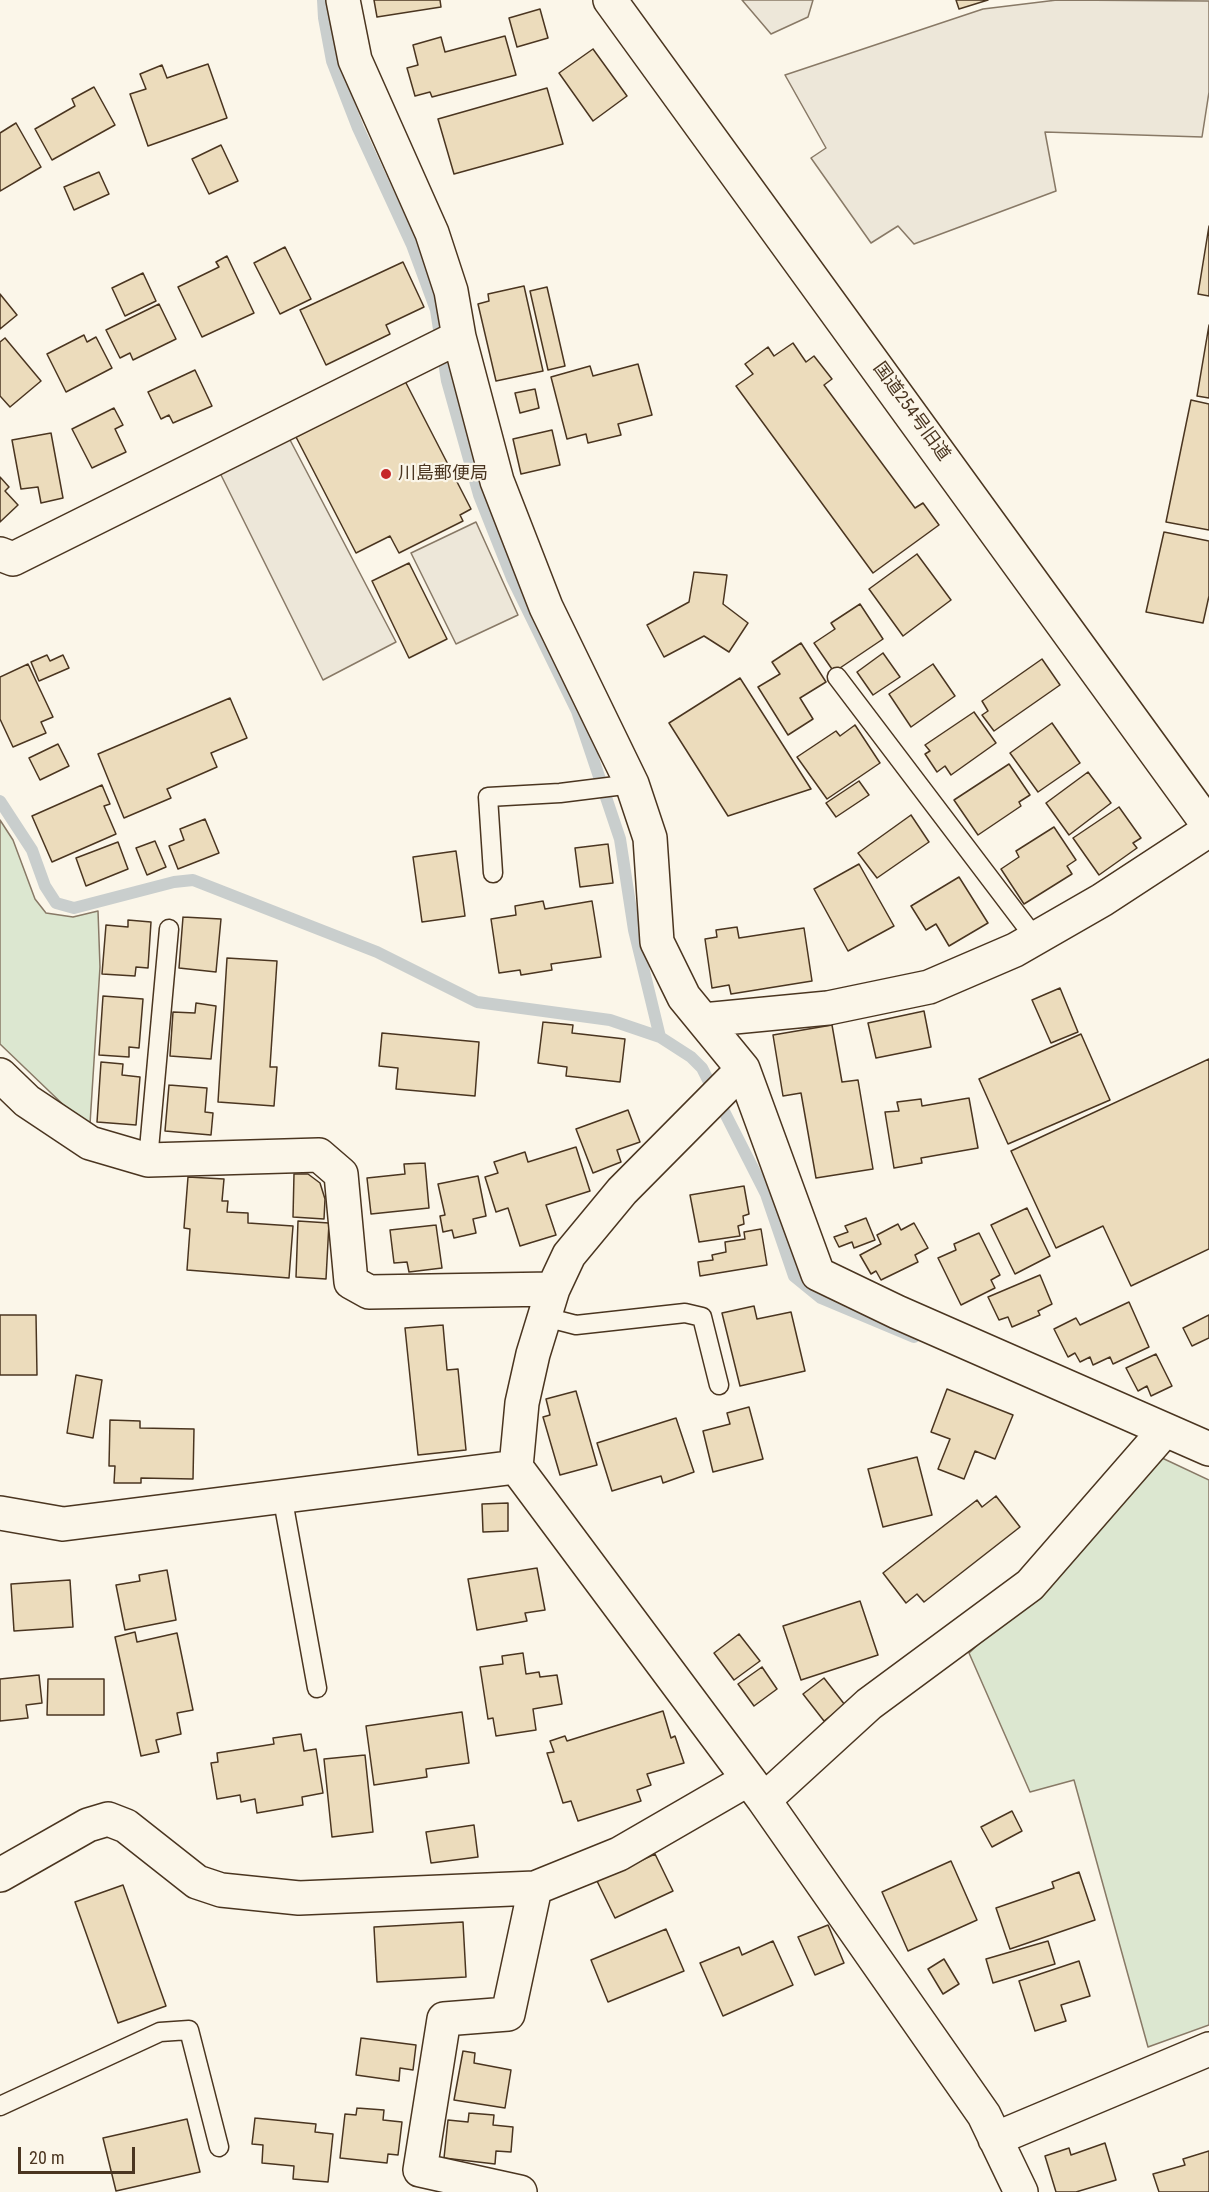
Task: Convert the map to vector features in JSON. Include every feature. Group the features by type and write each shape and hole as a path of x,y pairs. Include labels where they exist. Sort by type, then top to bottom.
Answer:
{"street":[{"path":"343,0 355,60 432,233 451,291 459,337 497,481 546,607 632,784 650,838 657,942 684,997 743,1069 818,1274 897,1312 1209,1449"},
{"name":"国道254号旧道","path":"610,0 1209,828"},
{"path":"0,554 13,558 459,337"},
{"path":"703,1020 828,1008 929,987 1015,950 1102,900 1209,828"},
{"path":"743,1069 622,1191 569,1255 549,1303 522,1403 516,1467 755,1790 984,2115 1021,2192"},
{"path":"0,1076 27,1101 90,1143 148,1160 319,1155 340,1174 351,1282 369,1292 549,1303"},
{"path":"0,1875 88,1825 108,1819 126,1826 197,1882 221,1890 299,1898 535,1888 619,1854 755,1790 1030,1586 1165,1430"},
{"path":"0,1513 63,1524 516,1467"},
{"path":"520,2192 420,2170 444,2019 508,2014 535,1888"},
{"path":"995,2139 1209,2049"}],"lane":[{"path":"837,677 1035,938"},
{"path":"493,873 488,797 560,793 632,784"},
{"path":"148,1160 169,929"},
{"path":"549,1303 576,1325 685,1313 702,1317 718,1385"},
{"path":"282,1495 317,1688"},
{"path":"0,2106 160,2032 189,2030 219,2147"}],"green space":[{"path":"0,820 13,840 35,899 46,913 73,917 98,911 100,967 90,1124 75,1116 0,1044"},
{"path":"1160,1457 1209,1480 1209,2025 1148,2047 1074,1780 1030,1792 969,1653 998,1626 1041,1597"}],"shaded area":[{"path":"742,0 813,0 808,17 771,34"},
{"path":"1057,0 1209,1 1209,92 1202,137 1045,132 1056,191 914,244 898,226 871,243 811,158 826,148 785,75 983,9"},
{"path":"289,438 396,642 323,680 219,471"},
{"path":"476,522 518,615 456,644 411,553"}],"building":[{"path":"374,0 440,0 441,7 377,17"},
{"path":"956,0 988,0 959,9"},
{"path":"540,9 548,38 517,47 509,18"},
{"path":"505,36 516,75 432,97 430,92 415,96 407,68 418,65 413,45 441,37 445,52"},
{"path":"593,49 627,96 593,121 559,73"},
{"path":"208,64 227,118 148,146 130,94 146,89 140,74 162,65 167,78"},
{"path":"94,87 115,125 52,160 35,129 75,106 72,99"},
{"path":"547,88 563,144 454,174 438,119"},
{"path":"16,123 41,167 0,191 0,133"},
{"path":"221,145 238,181 209,194 192,159"},
{"path":"99,172 109,194 74,210 64,187"},
{"path":"1209,226 1209,296 1198,294"},
{"path":"285,247 311,299 280,314 254,263"},
{"path":"227,256 254,313 202,337 178,287 219,267 216,262"},
{"path":"403,262 424,307 386,325 390,334 326,365 300,310"},
{"path":"143,273 156,301 125,316 112,288"},
{"path":"524,286 543,371 496,381 478,304 489,301 488,294"},
{"path":"547,287 565,366 548,370 530,291"},
{"path":"0,294 17,315 0,329"},
{"path":"159,304 176,339 133,360 130,353 120,358 106,330"},
{"path":"1209,325 1209,398 1197,396"},
{"path":"84,335 87,342 96,337 112,368 66,392 47,354"},
{"path":"5,338 41,381 10,407 0,396 0,342"},
{"path":"793,343 806,362 814,356 832,379 824,385 915,508 923,503 939,525 873,573 736,386 753,374 745,364 768,347 774,356"},
{"path":"638,364 652,415 618,424 621,435 588,443 586,434 567,439 551,377 590,366 593,376"},
{"path":"195,370 212,406 173,423 169,415 161,419 148,392"},
{"path":"405,381 471,509 460,515 463,521 399,553 390,536 356,553 296,437"},
{"path":"535,389 539,408 520,413 515,393"},
{"path":"1191,400 1209,404 1209,530 1166,522"},
{"path":"114,408 123,425 115,429 126,452 92,468 72,429"},
{"path":"552,430 560,465 521,474 513,439"},
{"path":"51,433 63,498 41,503 38,487 21,489 12,440"},
{"path":"0,477 9,487 5,491 18,505 0,522"},
{"path":"1164,532 1209,541 1209,596 1203,623 1146,612"},
{"path":"917,554 951,600 903,636 869,589"},
{"path":"409,563 447,639 409,658 372,581"},
{"path":"694,572 727,575 723,604 748,623 729,652 704,636 664,657 647,625 689,602"},
{"path":"860,604 883,639 834,672 814,643 835,629 831,623"},
{"path":"801,643 826,682 800,698 813,719 788,735 758,687 780,674 772,662"},
{"path":"883,653 900,677 873,695 857,672"},
{"path":"47,655 50,661 63,655 69,668 39,681 31,662"},
{"path":"1042,659 1060,685 994,731 982,715 988,711 982,701"},
{"path":"28,664 53,717 41,722 46,733 13,747 0,719 0,677"},
{"path":"933,664 955,696 911,727 889,694"},
{"path":"740,678 811,789 728,816 669,723"},
{"path":"230,698 247,738 211,753 217,767 167,789 171,798 124,818 98,754"},
{"path":"974,712 996,743 951,775 945,766 937,772 925,754 930,751 925,745"},
{"path":"1052,723 1080,763 1038,792 1010,753"},
{"path":"855,725 880,763 827,799 797,757 836,731 840,736"},
{"path":"58,744 69,766 40,780 29,758"},
{"path":"1009,764 1030,795 1019,802 1021,806 978,835 954,800"},
{"path":"1088,772 1111,803 1069,835 1046,803"},
{"path":"859,781 869,795 836,817 826,803"},
{"path":"102,785 110,804 104,806 116,834 52,862 32,816"},
{"path":"1119,807 1141,838 1133,843 1137,848 1099,875 1073,838"},
{"path":"911,815 929,842 877,878 858,853"},
{"path":"205,819 219,853 178,869 169,846 184,840 180,829"},
{"path":"1054,827 1076,860 1067,866 1072,874 1024,904 1001,869 1019,857 1016,851"},
{"path":"155,841 166,867 147,875 136,848"},
{"path":"118,842 128,869 86,886 76,858"},
{"path":"608,844 613,883 580,887 575,848"},
{"path":"456,851 465,916 422,922 413,857"},
{"path":"859,864 894,926 848,951 814,889"},
{"path":"959,877 988,923 949,946 936,924 926,930 911,906"},
{"path":"543,901 545,909 592,901 601,957 551,964 552,970 521,975 520,970 499,973 491,919 516,915 515,906"},
{"path":"183,917 221,919 216,972 179,968"},
{"path":"128,920 151,922 148,968 136,967 135,976 102,974 106,925 128,927"},
{"path":"737,927 739,938 804,928 812,981 731,994 729,985 712,988 705,939 717,937 716,930"},
{"path":"227,958 277,961 270,1067 277,1067 274,1106 218,1102"},
{"path":"1060,988 1078,1032 1051,1043 1032,1000"},
{"path":"103,996 143,999 139,1048 129,1047 129,1057 99,1055"},
{"path":"196,1003 216,1006 211,1059 170,1056 173,1012 195,1013"},
{"path":"924,1011 931,1047 876,1058 868,1023"},
{"path":"543,1022 573,1025 572,1033 625,1039 620,1082 566,1076 567,1067 538,1063"},
{"path":"832,1025 842,1082 858,1080 873,1169 816,1178 801,1093 783,1096 773,1035"},
{"path":"382,1033 479,1042 475,1096 396,1089 398,1068 379,1066"},
{"path":"1081,1034 1110,1100 1008,1144 979,1079"},
{"path":"1209,1059 1209,1249 1131,1286 1103,1226 1056,1248 1011,1151"},
{"path":"101,1062 123,1064 122,1075 140,1077 136,1125 97,1122"},
{"path":"169,1085 207,1088 205,1112 213,1113 211,1135 165,1131"},
{"path":"969,1098 978,1148 921,1158 922,1163 894,1168 885,1112 899,1111 897,1102 921,1099 922,1106"},
{"path":"628,1110 640,1142 617,1150 621,1162 593,1173 576,1129"},
{"path":"576,1147 590,1191 546,1205 556,1235 520,1246 508,1208 496,1212 485,1177 498,1173 494,1162 525,1152 528,1162"},
{"path":"425,1163 429,1208 371,1214 367,1178 405,1174 404,1164"},
{"path":"294,1174 308,1174 320,1183 325,1199 324,1219 293,1217"},
{"path":"478,1176 486,1216 473,1219 476,1233 454,1238 452,1230 443,1232 440,1216 445,1215 438,1184"},
{"path":"188,1177 224,1179 222,1201 228,1201 227,1212 248,1213 248,1223 293,1226 289,1278 187,1270 190,1229 184,1228"},
{"path":"744,1186 749,1214 743,1216 744,1224 738,1226 740,1236 699,1242 690,1195"},
{"path":"1027,1208 1050,1256 1015,1274 991,1225"},
{"path":"866,1218 875,1240 854,1248 852,1242 839,1247 834,1237 848,1232 845,1226"},
{"path":"298,1221 329,1223 326,1279 296,1277"},
{"path":"914,1223 928,1248 915,1255 918,1262 881,1280 876,1271 871,1274 860,1255 881,1244 877,1235 898,1224 901,1230"},
{"path":"436,1225 442,1268 409,1272 407,1262 394,1263 390,1230"},
{"path":"761,1229 767,1265 700,1276 698,1262 713,1260 712,1255 726,1252 725,1242 745,1239 744,1232"},
{"path":"979,1233 1000,1275 991,1280 995,1288 961,1305 938,1258 956,1250 954,1244"},
{"path":"1040,1275 1052,1304 1038,1311 1040,1315 1012,1327 1008,1317 999,1320 988,1297"},
{"path":"1129,1302 1149,1347 1113,1364 1110,1357 1093,1365 1090,1357 1080,1362 1075,1353 1068,1357 1054,1329 1076,1318 1080,1325"},
{"path":"754,1306 757,1319 791,1312 805,1371 740,1386 722,1313"},
{"path":"0,1315 36,1315 37,1375 0,1375"},
{"path":"1209,1315 1209,1338 1192,1346 1183,1328"},
{"path":"443,1325 447,1370 458,1369 466,1450 418,1455 405,1328"},
{"path":"1156,1354 1172,1386 1151,1396 1147,1386 1138,1391 1126,1368"},
{"path":"76,1375 102,1380 93,1438 67,1433"},
{"path":"947,1389 1013,1415 995,1459 975,1451 964,1479 938,1469 950,1439 931,1432"},
{"path":"576,1391 597,1465 560,1475 543,1417 550,1415 546,1399"},
{"path":"749,1407 763,1459 713,1472 703,1431 730,1424 727,1413"},
{"path":"676,1418 694,1472 663,1483 661,1476 612,1491 597,1443"},
{"path":"110,1420 140,1421 140,1428 194,1429 193,1479 141,1478 141,1483 114,1483 115,1466 109,1466"},
{"path":"917,1457 932,1515 883,1527 868,1469"},
{"path":"996,1496 1020,1527 924,1602 917,1594 906,1603 883,1573 977,1500 982,1507"},
{"path":"508,1503 508,1531 483,1532 482,1504"},
{"path":"537,1568 545,1610 525,1613 527,1621 477,1630 468,1579"},
{"path":"167,1570 176,1620 125,1630 116,1585 140,1581 139,1575"},
{"path":"70,1580 73,1627 14,1631 11,1584"},
{"path":"860,1601 878,1655 801,1680 783,1626"},
{"path":"135,1632 137,1642 177,1633 193,1710 177,1713 181,1734 156,1740 159,1752 141,1756 115,1637"},
{"path":"739,1634 760,1661 734,1680 714,1653"},
{"path":"523,1653 526,1674 539,1672 540,1677 557,1675 562,1704 533,1709 536,1730 496,1736 493,1718 488,1719 480,1667 503,1664 502,1656"},
{"path":"762,1667 777,1689 754,1706 738,1684"},
{"path":"39,1675 42,1703 26,1705 28,1718 0,1721 0,1679"},
{"path":"824,1678 845,1705 824,1721 803,1694"},
{"path":"48,1679 104,1679 104,1715 47,1715"},
{"path":"663,1711 671,1738 675,1736 684,1763 647,1774 651,1785 637,1790 641,1801 578,1821 571,1801 563,1803 547,1753 554,1752 550,1741 565,1736 567,1741"},
{"path":"462,1712 469,1763 426,1769 427,1777 374,1785 366,1726"},
{"path":"301,1734 304,1751 316,1749 323,1793 302,1797 303,1805 257,1813 255,1799 241,1802 240,1795 217,1799 211,1763 218,1762 217,1753 274,1744 273,1738"},
{"path":"365,1755 373,1832 332,1837 324,1759"},
{"path":"1012,1811 1022,1831 992,1847 981,1827"},
{"path":"474,1825 478,1857 431,1863 426,1832"},
{"path":"655,1854 673,1891 615,1918 597,1881"},
{"path":"951,1861 977,1920 908,1951 882,1892"},
{"path":"1079,1872 1095,1920 1010,1949 996,1908 1054,1888 1052,1882"},
{"path":"123,1885 166,2006 118,2023 75,1902"},
{"path":"463,1922 466,1977 377,1982 374,1927"},
{"path":"828,1925 844,1963 815,1975 798,1937"},
{"path":"666,1929 684,1971 608,2002 591,1960"},
{"path":"773,1941 793,1985 723,2016 700,1963 739,1947 742,1955"},
{"path":"1048,1941 1055,1964 993,1983 986,1959"},
{"path":"944,1959 959,1984 943,1994 928,1969"},
{"path":"1079,1961 1090,1996 1061,2005 1066,2021 1035,2031 1019,1981"},
{"path":"361,2038 416,2045 413,2070 400,2068 399,2081 356,2075"},
{"path":"463,2051 475,2053 474,2063 511,2070 505,2108 454,2100"},
{"path":"357,2108 384,2110 383,2120 402,2122 398,2155 388,2154 387,2163 340,2158 345,2114 356,2115"},
{"path":"469,2113 494,2115 493,2125 513,2127 511,2152 496,2151 495,2164 444,2158 448,2120 468,2122"},
{"path":"255,2118 316,2124 315,2132 333,2134 328,2182 293,2179 294,2166 262,2163 263,2145 252,2144"},
{"path":"187,2119 200,2172 116,2191 103,2138"},
{"path":"1105,2143 1116,2180 1076,2192 1056,2192 1045,2156 1069,2148 1071,2155"},
{"path":"1209,2151 1209,2192 1159,2192 1153,2174 1185,2165 1183,2159"}],"waterway":[{"path":"323,0 332,61 358,128 412,245 436,310 447,381 479,495 512,578 577,711 620,839 634,930 660,1037 691,1057 702,1068 766,1194 794,1276 821,1298 914,1337"},
{"path":"0,801 32,850 45,886 56,903 74,908 174,882 193,880 377,952 477,1002 610,1020 660,1037"}],"place":[{"name":"川島郵便局","path":"386,474"}]}
